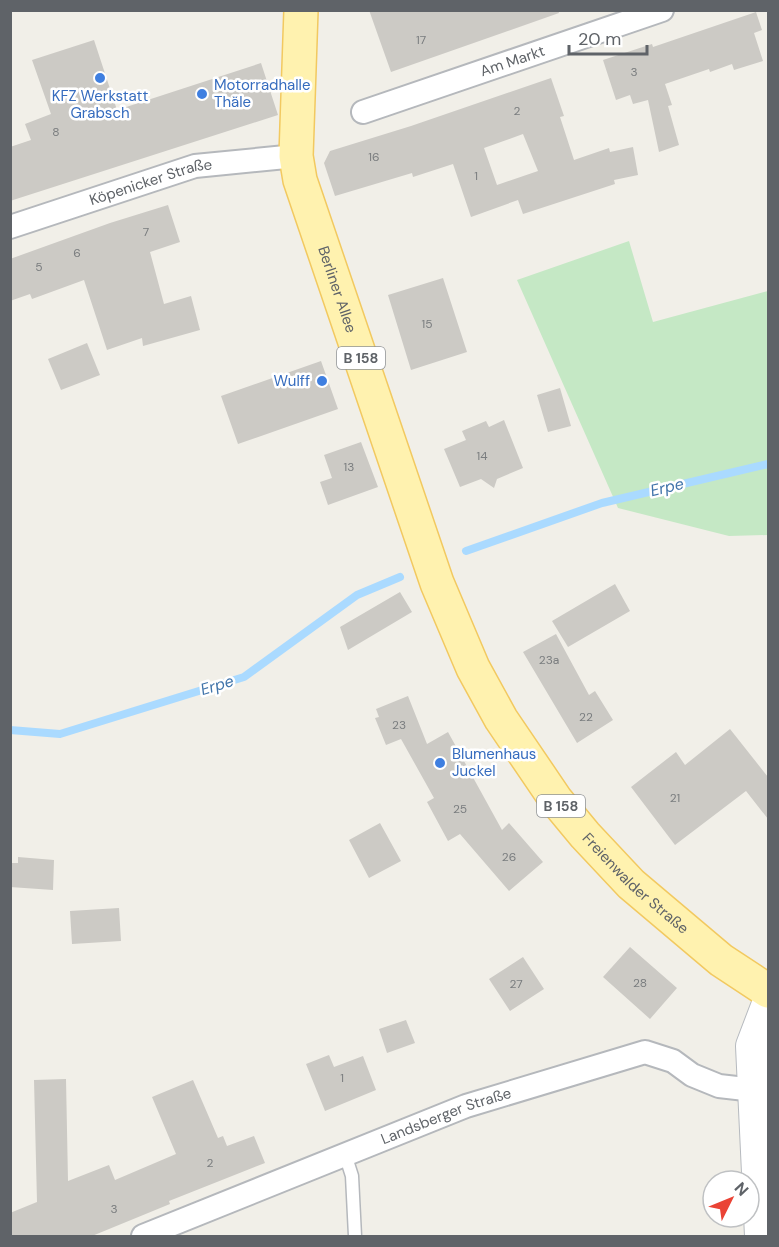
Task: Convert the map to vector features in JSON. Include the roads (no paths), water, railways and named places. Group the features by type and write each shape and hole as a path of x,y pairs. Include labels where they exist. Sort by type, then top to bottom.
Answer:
{"main road":[{"name":"Berliner Allee","path":"302,10 297,156 300,180 430,560"},
{"name":"Freienwalder Straße","path":"430,560 437,583 473,668 501,719 556,800 585,835 646,898 721,960 768,991"},
{"path":"761,1236 752,1046 768,1004"}],"street":[{"name":"Am Markt","path":"363,112 662,10"},
{"name":"Köpenicker Straße","path":"10,227 195,166 297,156"},
{"name":"Landsberger Straße","path":"143,1236 466,1106 645,1052 673,1061 692,1075 712,1084 754,1090"}],"lane":[{"path":"345,1155 352,1176 355,1236"}],"waterway":[{"name":"Erpe","path":"466,551 602,503 768,464"},
{"name":"Erpe","path":"10,730 60,734 244,677 357,595 400,577"}],"place":[{"name":"KFZ Werkstatt Grabsch","path":"100,78"},
{"name":"Motorradhalle Thäle","path":"202,94"},
{"name":"Wulff","path":"322,381"},
{"name":"Blumenhaus Juckel","path":"440,763"}]}
